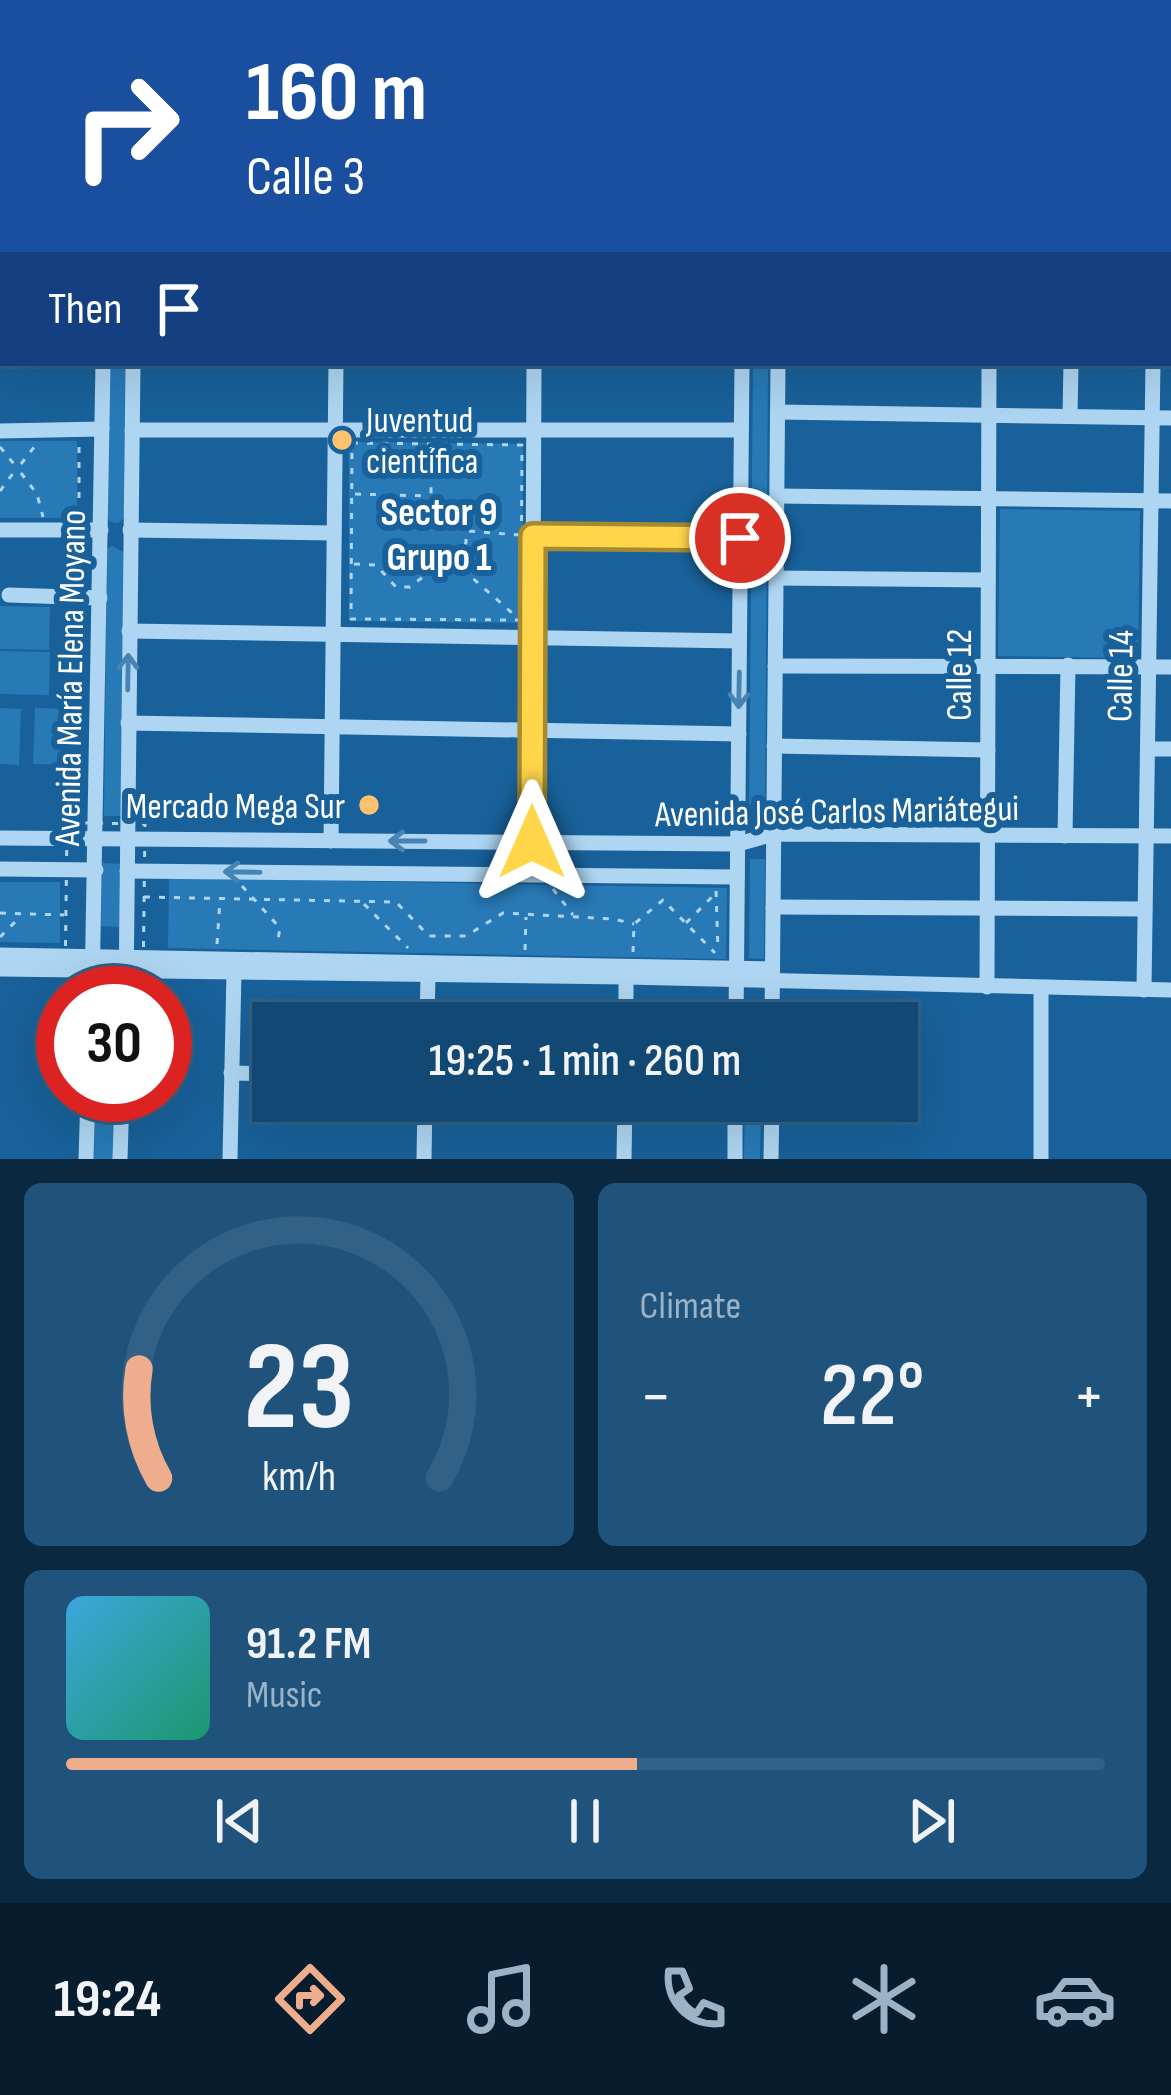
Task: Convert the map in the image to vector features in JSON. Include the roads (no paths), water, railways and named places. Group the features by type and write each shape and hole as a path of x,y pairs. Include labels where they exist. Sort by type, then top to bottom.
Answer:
{"street":[{"name":"Avenida María Elena Moyano","path":"93,966 103,366"},
{"name":"Avenida María Elena Moyano","path":"127,964 133,366"},
{"path":"332,841 336,366"},
{"path":"532,842 527,536 533,366"},
{"path":"736,1002 742,366"},
{"path":"772,1002 778,366"},
{"name":"Calle 12","path":"987,987 989,366"},
{"path":"1070,416 1071,366"},
{"name":"Calle 14","path":"1144,989 1154,366"},
{"path":"778,412 1171,418"},
{"path":"0,430 102,429"},
{"path":"132,430 335,430 431,437 533,430 741,430"},
{"path":"777,496 1171,501"},
{"path":"0,530 101,530"},
{"path":"130,530 334,533"},
{"path":"527,536 740,538"},
{"path":"776,578 988,580"},
{"path":"1150,583 1171,583"},
{"path":"9,595 100,598"},
{"path":"129,631 740,641"},
{"path":"1065,836 1067,665"},
{"path":"775,666 1171,667"},
{"path":"128,723 739,734"},
{"path":"774,746 988,750"},
{"path":"1148,749 1171,749"},
{"name":"Avenida José Carlos Mariátegui","path":"0,838 738,844 774,834 1171,836"},
{"path":"0,869 96,869"},
{"name":"Avenida José Carlos Mariátegui","path":"127,871 737,877"},
{"path":"772,907 1145,909"},
{"path":"0,955 127,964 628,966 987,987 1171,990"},
{"path":"0,969 93,963"},
{"path":"127,964 233,972 428,975 628,966"},
{"path":"627,1002 628,966"},
{"path":"230,1159 233,972"},
{"path":"427,1002 428,975"},
{"path":"1041,1159 1042,988"},
{"path":"231,1072 252,1073"},
{"path":"86,1159 87,1122"},
{"path":"120,1159 121,1122"},
{"path":"424,1159 425,1122"},
{"path":"624,1159 625,1122"},
{"path":"735,1122 735,1159"},
{"path":"771,1159 772,1122"}],"place":[{"name":"Juventud científica","path":"342,440"},
{"name":"Mercado Mega Sur","path":"369,805"}],"district":[{"name":"Sector 9 Grupo 1","path":"439,534"}]}
